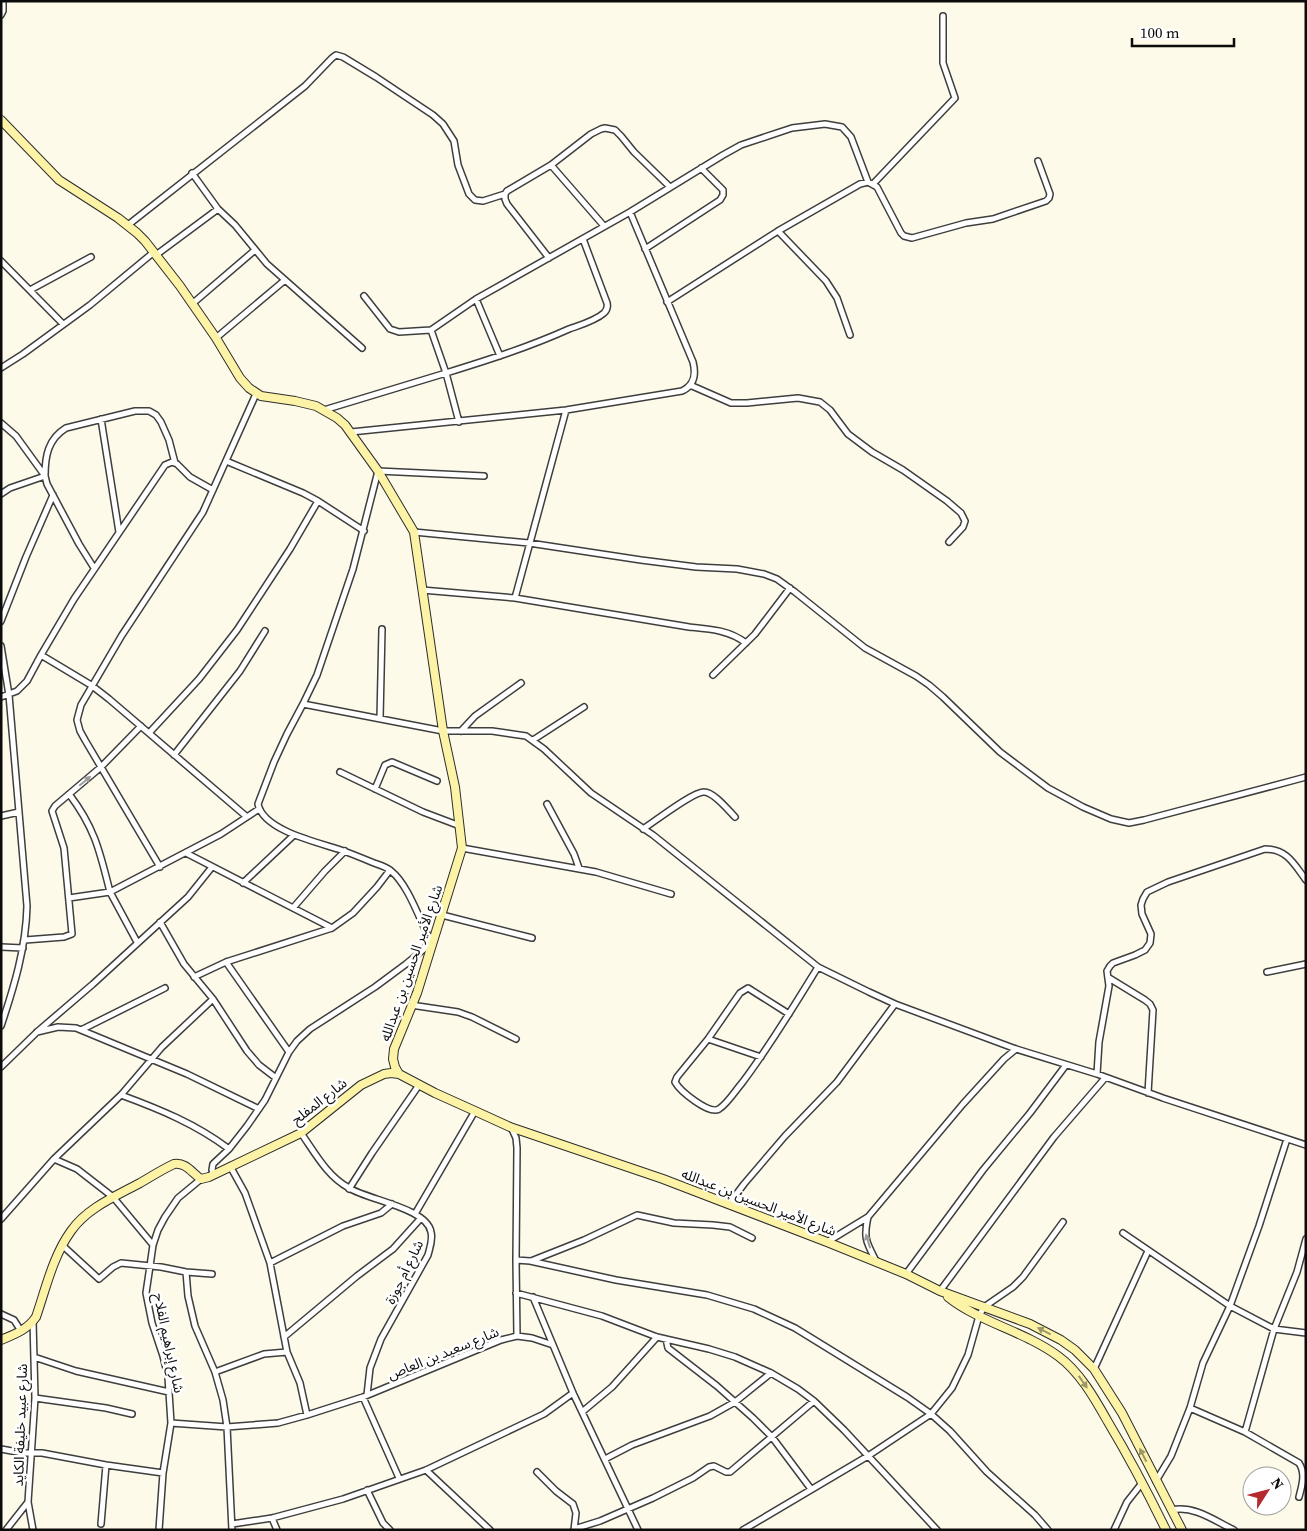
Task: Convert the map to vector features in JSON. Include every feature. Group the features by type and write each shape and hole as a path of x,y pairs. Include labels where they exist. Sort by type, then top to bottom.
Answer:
{"street":[{"path":"1,15 3,1"},
{"path":"667,302 778,231 860,184 870,183 955,98 943,63 942,16"},
{"path":"128,224 305,86 334,56 339,55 433,114 443,124 454,141 458,165 466,187 473,199 478,201 505,194 551,165 592,134 600,129 610,128 615,130 634,152 670,187"},
{"path":"1,120 59,180 128,224 137,232 216,338 240,378 256,394 213,490 194,526 122,635 91,685 79,710 77,720 85,740 160,866"},
{"path":"364,296 390,329 399,332 431,330 476,299 630,212 741,145 782,131 818,125 842,127 851,137 870,183 880,191 901,233 912,238 966,223 998,218 1046,201 1050,194 1038,161"},
{"path":"551,165 604,226"},
{"path":"645,249 720,200 723,190 701,168"},
{"path":"192,174 218,209 235,225 267,264 362,348"},
{"path":"505,194 506,204 549,258"},
{"path":"1,368 23,354 218,209"},
{"path":"351,432 566,410 682,392 690,385 695,376 693,362 630,212"},
{"path":"778,231 824,278 833,290 850,335"},
{"path":"324,410 500,356 589,321 606,311 608,307 607,302 582,239"},
{"path":"192,304 255,250"},
{"path":"30,290 91,257"},
{"path":"1,261 63,324"},
{"path":"216,338 285,280"},
{"path":"476,299 500,356"},
{"path":"431,330 446,373 458,422"},
{"path":"690,385 731,403 798,398 820,402 830,410 848,434 872,452 903,470 961,513 965,521 963,527 948,542"},
{"name":"شارع الأمير الحسين بن عبدالله","path":"256,394 306,403 324,410 337,418 351,432 378,471 414,532 443,731 455,787 462,848 412,1004 394,1049 393,1059 399,1074 510,1127 623,1164 729,1204 906,1274 940,1291 1044,1331 1075,1350 1094,1369 1122,1414 1182,1530"},
{"path":"515,598 566,410"},
{"path":"94,568 47,484 45,476 48,449 55,436 60,432 72,426 101,419 135,411 149,411 156,415 161,422 169,440 175,463 190,477 213,490"},
{"path":"101,419 119,532"},
{"path":"1,423 16,436 45,476"},
{"path":"226,461 318,501 364,531"},
{"path":"1,697 17,691 28,680 94,568 163,467 170,462 175,463"},
{"path":"214,1174 212,1170 213,1164 229,1149 259,1109 289,1052 310,1029 391,975 431,943 411,900 399,879 390,870 345,851 294,835 277,826 259,808 259,799 274,762 316,675 341,607 364,531 378,471 484,476"},
{"path":"1,494 10,488 45,476"},
{"path":"1,621 53,495"},
{"path":"148,733 199,678 237,630 290,549 318,501"},
{"path":"414,532 530,543 696,567 749,570 764,574 790,588 866,648 929,685 1000,752 1023,770 1068,800 1111,819 1129,823 1144,820 1306,777"},
{"path":"713,675 754,634 790,588"},
{"path":"422,590 515,598 689,627 717,629 734,635 746,643"},
{"path":"380,718 382,629"},
{"path":"174,754 240,671 265,631"},
{"path":"1,646 9,695 26,886 26,921 23,948 1,1026"},
{"path":"41,655 91,685 246,817"},
{"path":"461,731 475,716 520,683"},
{"path":"303,704 443,731 510,733 526,736 533,740 591,793 643,829 760,919 818,967 895,1004 1016,1049 1097,1074 1148,1093 1306,1145"},
{"path":"533,740 584,707"},
{"path":"24,940 41,940 71,935 63,841 52,811 55,806 101,767 141,726"},
{"path":"375,789 385,765 392,762 437,781"},
{"path":"340,772 423,812 460,826"},
{"path":"643,829 695,794 705,792 712,794 735,817"},
{"path":"70,794 82,812 95,838 110,892 137,942"},
{"path":"547,804 574,854 579,868"},
{"path":"69,898 110,892 221,834 259,808"},
{"path":"1,816 19,812"},
{"path":"242,883 294,835"},
{"path":"462,848 579,868 671,894"},
{"path":"1097,1074 1099,1042 1109,986 1107,971 1110,966 1145,950 1150,943 1150,934 1142,914 1141,905 1147,892 1265,849 1279,850 1285,854 1306,880"},
{"path":"293,908 345,851"},
{"path":"186,853 332,928"},
{"path":"1,1067 36,1032 93,984 188,897 212,867"},
{"path":"194,978 226,962 332,928 353,914 390,870"},
{"path":"442,915 532,938"},
{"path":"160,922 176,952 247,1051 259,1065 276,1078"},
{"path":"1,947 23,948"},
{"path":"226,962 289,1052"},
{"path":"1267,972 1306,964"},
{"path":"789,1014 748,988 740,993 675,1082 682,1091 712,1110 719,1109 761,1057 789,1014 818,967"},
{"path":"1109,978 1146,1000 1153,1010 1148,1093"},
{"path":"81,1030 165,988"},
{"path":"1,1219 54,1159 121,1094 152,1059 212,1000"},
{"path":"412,1004 458,1012 516,1039"},
{"path":"729,1204 785,1136 837,1082 895,1004"},
{"path":"36,1032 58,1028 76,1028 152,1059 259,1109"},
{"path":"708,1039 761,1057"},
{"path":"827,1242 868,1217 963,1104 1016,1049"},
{"path":"906,1274 983,1170 1030,1113 1066,1065"},
{"name":"شارع المفلح","path":"201,1179 301,1134 361,1084 384,1074 399,1074"},
{"path":"940,1291 1054,1137 1105,1078"},
{"path":"349,1189 419,1085"},
{"path":"121,1094 189,1123 229,1149"},
{"path":"414,1214 475,1111"},
{"name":"شارع سعيد بن العاص","path":"171,1422 227,1427 278,1423 365,1396 501,1340 518,1336 516,1293 517,1148 516,1138 510,1127"},
{"path":"284,1338 356,1276 393,1248 421,1218 392,1204 349,1189 336,1180 324,1167 301,1134"},
{"path":"1156,1481 1171,1456 1190,1408 1203,1363 1230,1306 1259,1226 1287,1139"},
{"path":"54,1159 77,1169 113,1197 153,1245"},
{"path":"1,1340 29,1326 36,1317 62,1245 71,1230 83,1218 113,1197 174,1164 180,1163 185,1165 201,1179"},
{"path":"230,1166 245,1193 270,1263 287,1352 300,1383 307,1415"},
{"name":"شارع إبراهيم الفلاح","path":"159,1530 163,1473 171,1422 169,1392 163,1356 152,1322 146,1293 153,1245 158,1230 178,1198 201,1179"},
{"path":"270,1263 343,1226 381,1213 392,1204"},
{"path":"530,1261 584,1240 637,1215 674,1223 730,1227 752,1238"},
{"path":"868,1217 865,1232 866,1239 877,1263"},
{"name":"شارع أم جوزة","path":"365,1396 370,1368 381,1340 428,1255 432,1241 431,1231 427,1223 421,1218"},
{"path":"743,1530 868,1456 931,1414 952,1388 968,1355 979,1316 984,1307 1013,1287 1023,1277 1063,1222"},
{"path":"1123,1233 1230,1306 1274,1329 1306,1333"},
{"path":"1245,1432 1274,1329 1297,1272 1306,1239"},
{"path":"62,1245 99,1279 121,1263 212,1274"},
{"path":"1094,1369 1148,1250"},
{"path":"516,1260 530,1261 616,1280 707,1295 754,1309 795,1328 907,1397 931,1414 950,1431 987,1472 1035,1515 1048,1530"},
{"path":"186,1272 188,1296 195,1326 215,1372 223,1400 227,1427 232,1527 343,1499 426,1470 544,1414 573,1393"},
{"name":"شارع الأمير الحسين بن عبدالله","path":"940,1291 979,1316 1026,1336 1068,1363 1098,1405 1166,1530"},
{"path":"516,1293 602,1316 657,1337 735,1357 771,1373 814,1401 858,1443 937,1530"},
{"path":"533,1297 573,1393 637,1529"},
{"path":"1,1314 14,1320 21,1331"},
{"name":"شارع عبيد خليفة الكايد","path":"33,1321 35,1398 28,1502 33,1530"},
{"path":"518,1336 532,1338 553,1345"},
{"path":"582,1412 612,1387 657,1337"},
{"path":"666,1339 668,1348 736,1402 772,1437 811,1489"},
{"path":"215,1372 264,1354 287,1352"},
{"path":"34,1358 76,1371 169,1392"},
{"path":"605,1460 632,1445 710,1416 736,1402 771,1373"},
{"path":"365,1396 399,1478"},
{"path":"35,1398 106,1408 132,1414"},
{"path":"537,1472 556,1491 573,1504 576,1513 574,1530 628,1509 693,1478 709,1467 714,1466 730,1472 814,1401"},
{"path":"1190,1408 1245,1432 1299,1463 1306,1464"},
{"path":"1,1448 23,1453 49,1454 163,1473"},
{"path":"1299,1463 1304,1476 1299,1497"},
{"path":"102,1524 106,1465"},
{"path":"426,1470 490,1530"},
{"path":"1114,1530 1127,1502 1142,1483"},
{"path":"367,1490 383,1523 390,1530"},
{"path":"6,1530 28,1502"},
{"path":"1172,1510 1179,1508 1194,1511 1234,1530"},
{"path":"272,1518 276,1530"}]}
